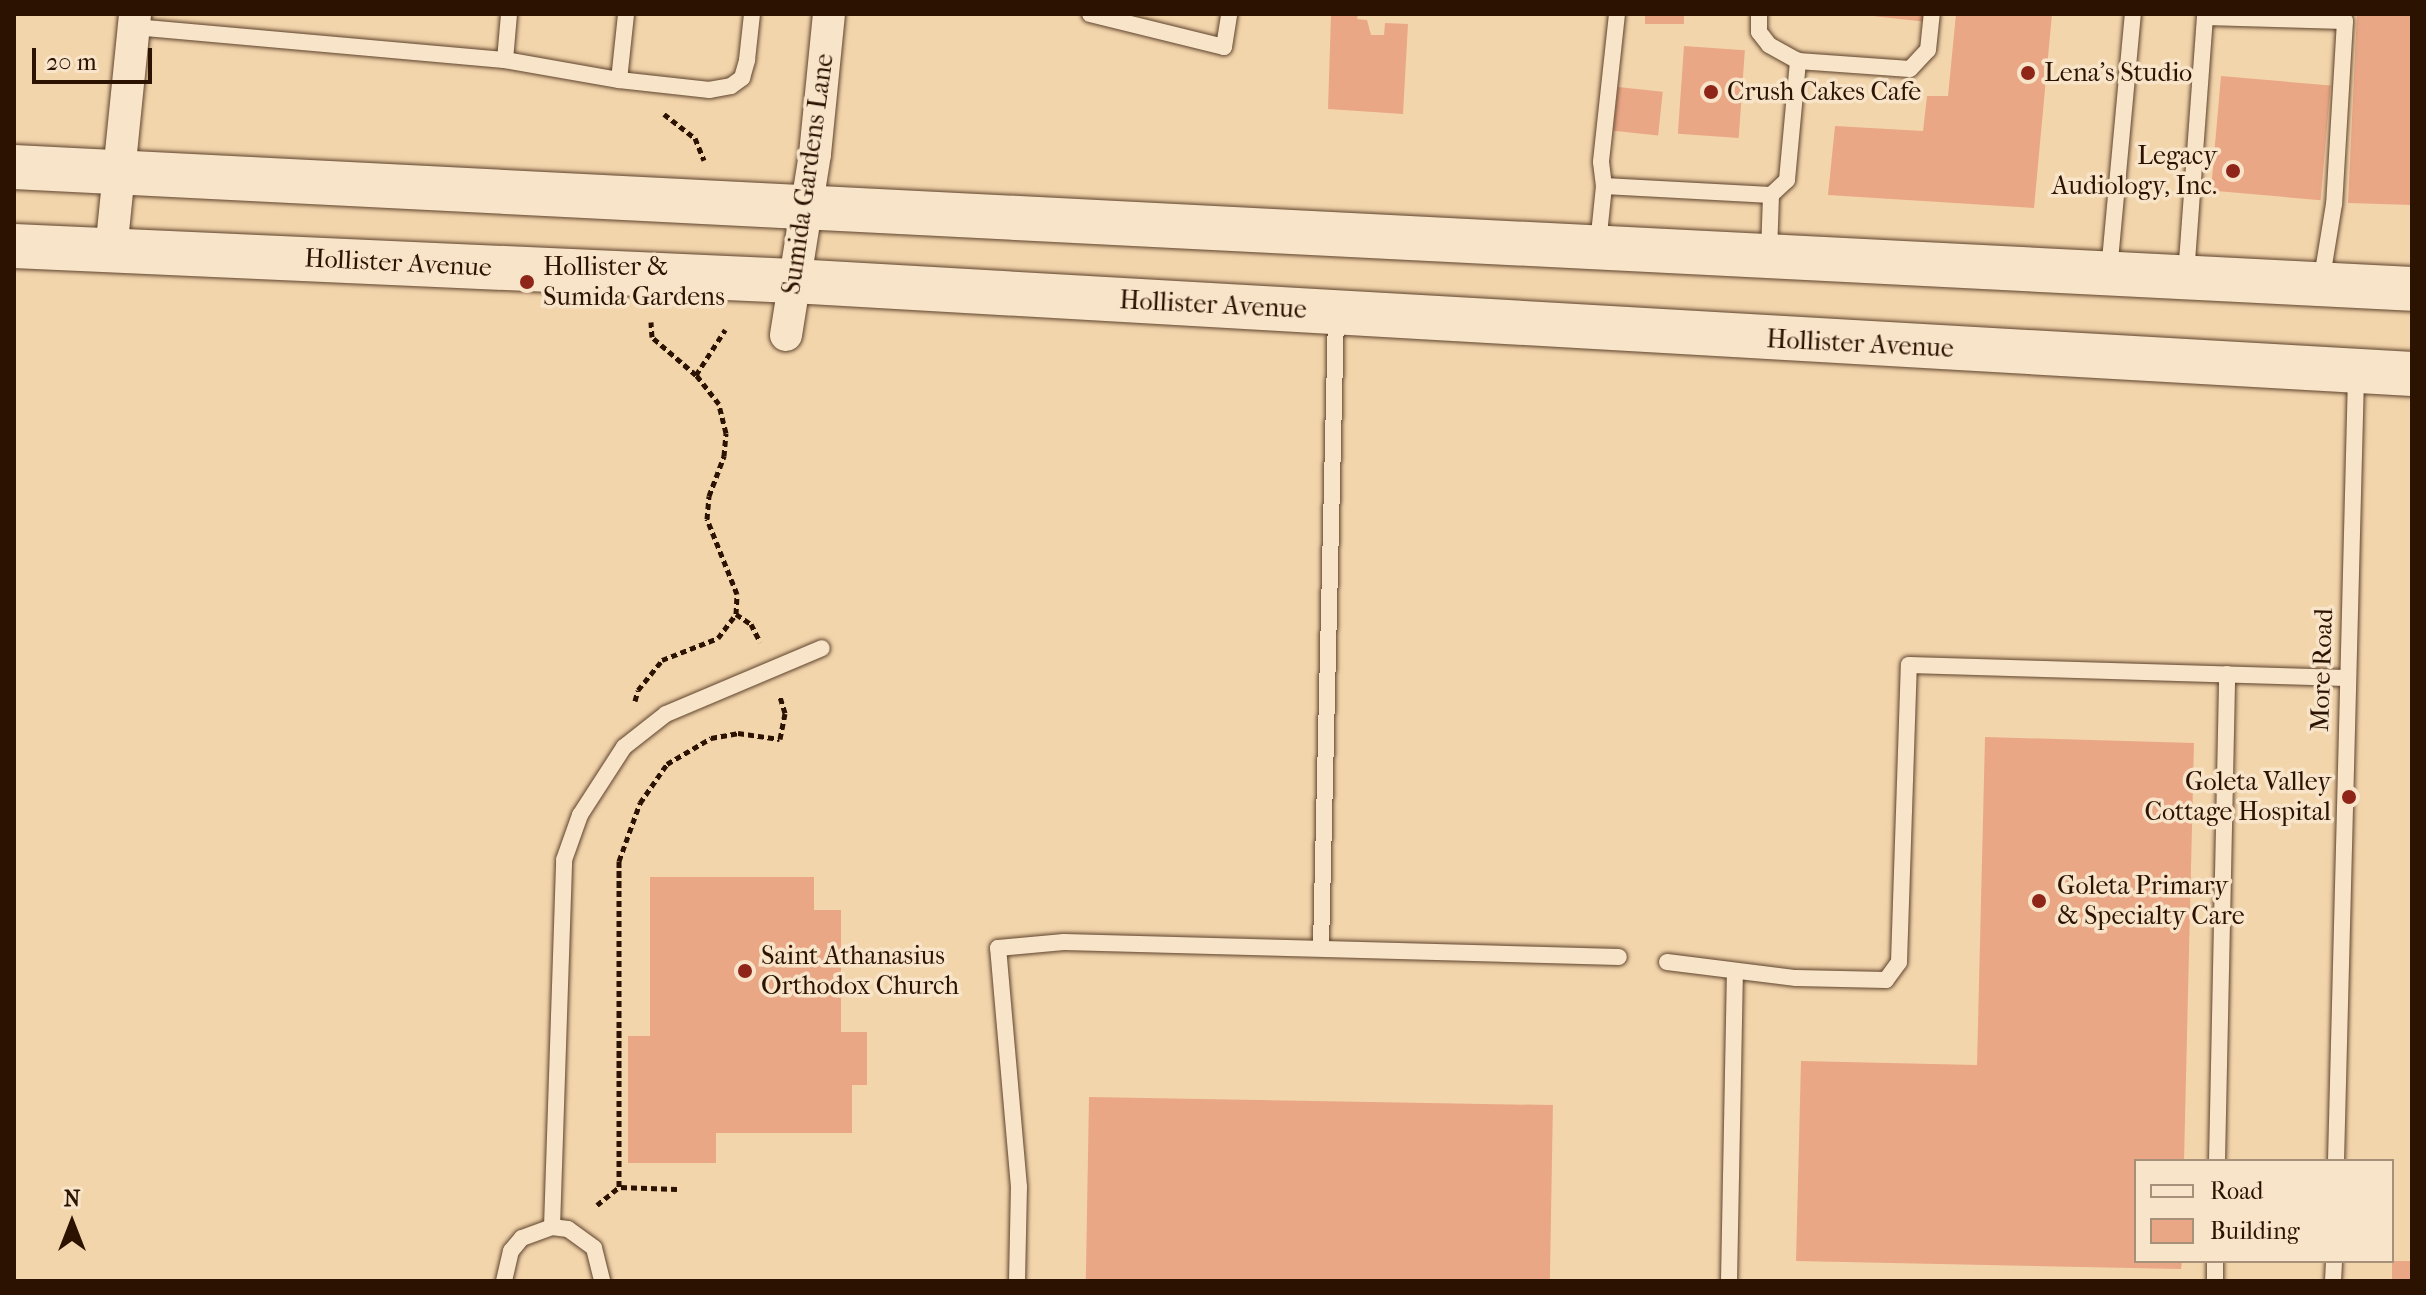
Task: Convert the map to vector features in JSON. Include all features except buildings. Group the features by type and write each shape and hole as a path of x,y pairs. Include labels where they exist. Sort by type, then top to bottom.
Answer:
{"main road":[{"path":"14,167 1598,244 2412,289"},
{"name":"Hollister Avenue","path":"14,246 793,281 2412,374"}],"street":[{"name":"Sumida Gardens Lane","path":"786,335 806,204 829,14"},
{"path":"111,251 135,21"}],"lane":[{"path":"505,60 509,14"},
{"path":"619,80 626,14"},
{"path":"135,21 505,60 619,80 709,90 731,86 742,78 752,14"},
{"path":"1090,14 1224,47 1229,14"},
{"path":"1598,244 1604,186 1601,162 1617,14"},
{"path":"1759,14 1759,32 1769,45 1798,61 1910,69 1928,50 1932,14"},
{"path":"2109,271 2133,14"},
{"path":"2186,275 2205,17 2345,21 2334,204 2321,283"},
{"path":"1769,253 1771,195 1787,180 1798,61"},
{"path":"1604,186 1771,195"},
{"path":"1321,947 1336,311"},
{"name":"More Road","path":"2336,1159 2356,372"},
{"path":"552,1227 564,860 580,815 624,747 666,714 822,648"},
{"path":"1667,962 1735,971 1886,980 1899,962 1909,665 2346,678"},
{"path":"2217,1159 2227,674"},
{"path":"1017,1281 1019,1187 998,948 1064,942 1619,957"},
{"path":"1729,1281 1735,971"},
{"path":"504,1281 508,1258 522,1238 552,1227 582,1237 594,1248 602,1281"}],"path":[{"path":"626,709 662,660 703,648 718,638 736,614 735,580 707,519 726,433 719,404 696,375 652,337 651,322"},
{"path":"696,375 725,330"},
{"path":"736,614 751,624 760,642"},
{"path":"619,1187 618,885 626,832 653,780 686,751 738,733 780,739 785,713 780,697"},
{"path":"597,1205 619,1187 677,1189"}],"place":[{"name":"Lena's Studio","path":"2028,73"},
{"name":"Crush Cakes Cafe","path":"1711,92"},
{"name":"Legacy Audiology, Inc.","path":"2233,171"},
{"name":"Hollister & Sumida Gardens","path":"527,282"},
{"name":"Goleta Valley Cottage Hospital","path":"2349,797"},
{"name":"Goleta Primary & Specialty Care","path":"2039,901"},
{"name":"Saint Athanasius Orthodox Church","path":"745,971"}]}
